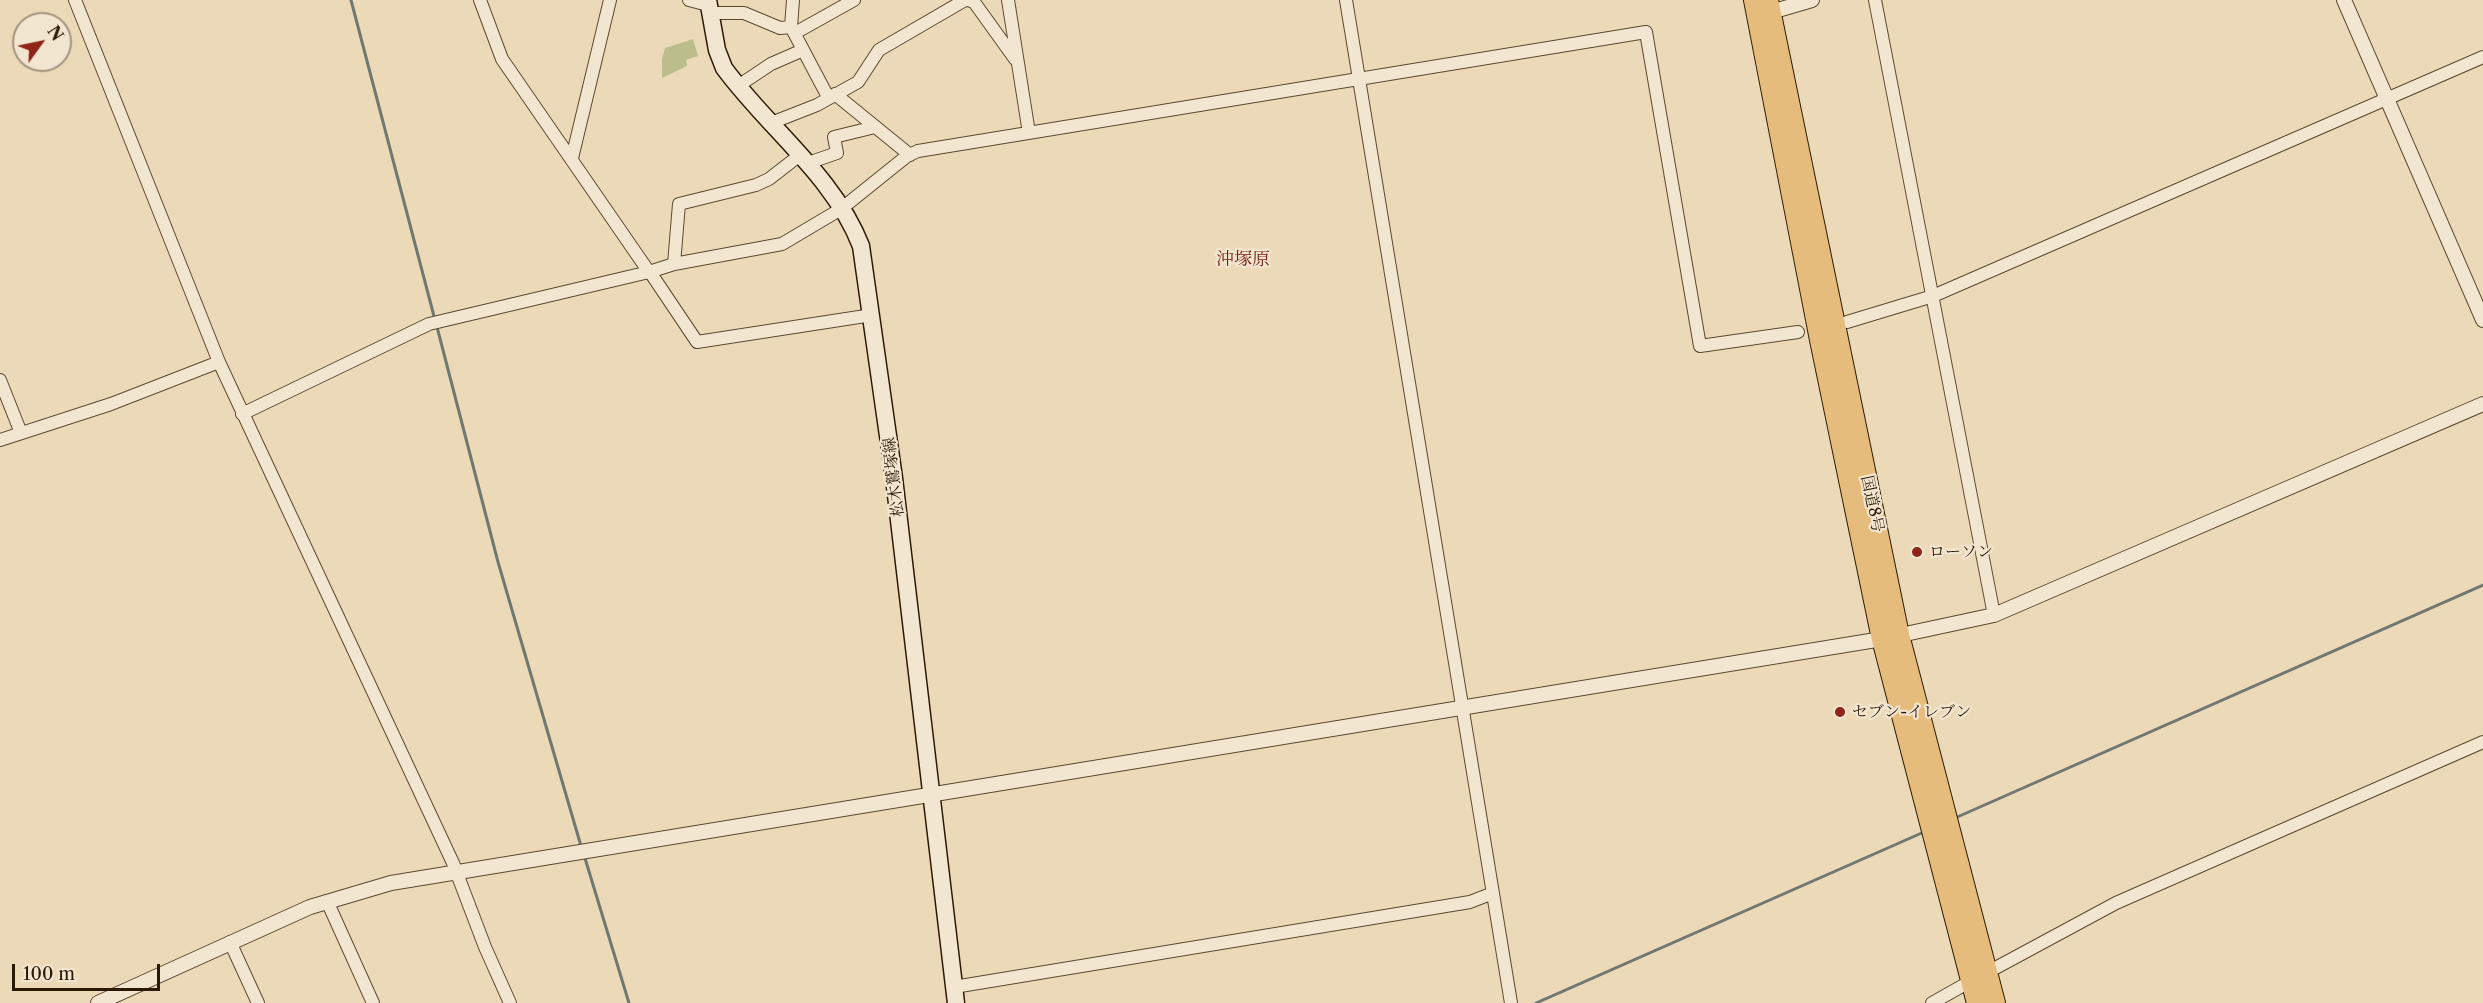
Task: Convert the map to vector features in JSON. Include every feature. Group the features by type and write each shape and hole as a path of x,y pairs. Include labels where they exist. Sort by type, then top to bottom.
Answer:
{"highway":[{"name":"国道8号","path":"1754,0 1820,340 1890,637 1979,977 1995,1003"},
{"name":"国道8号","path":"1770,6 1890,637"},
{"name":"国道8号","path":"1977,1003 1979,977"}],"main road":[{"name":"松木鷲塚線","path":"708,6 717,50 724,68 804,159 854,228 861,246 894,478 955,995"}],"street":[{"path":"75,0 219,362 334,604 456,871 485,947 510,1003"},
{"path":"480,0 502,59 698,342 872,315"},
{"path":"572,158 610,0"},
{"path":"689,0 744,13 780,28 793,30 837,4 854,0"},
{"path":"793,0 793,30 832,96 910,155"},
{"path":"1008,0 1029,133"},
{"path":"1346,0 1511,1003"},
{"path":"1770,6 1812,0"},
{"path":"1875,0 1994,615"},
{"path":"2344,0 2483,320"},
{"path":"771,123 858,82 879,50 962,1 974,2 1016,60"},
{"path":"242,414 429,324 649,272 674,264 782,244 841,209 910,155 930,148 1646,32 1700,346 1798,332"},
{"path":"738,86 771,64 803,50"},
{"path":"1847,322 1933,296 2483,57"},
{"path":"674,264 679,204 756,185 804,159 837,153 834,136 875,127"},
{"path":"0,440 111,404 219,362"},
{"path":"0,380 21,432"},
{"path":"98,1003 230,942 327,901 373,887 456,871 1890,637 1994,615 2483,404"},
{"path":"1932,1003 2116,903 2483,742"},
{"path":"955,995 1470,902 1493,894"},
{"path":"327,901 373,1003"},
{"path":"230,942 258,1003"}],"green space":[{"path":"693,39 698,56 686,60 687,66 662,78 662,59 665,48"}],"waterway":[{"path":"351,0 435,320"},
{"path":"437,327 498,562 581,846"},
{"path":"1955,818 2483,585"},
{"path":"1536,1003 1924,832"},
{"path":"584,855 629,1003"}],"place":[{"name":"ローソン","path":"1917,552"},
{"name":"セブン-イレブン","path":"1840,712"}],"district":[{"name":"沖塚原","path":"1243,260"}]}
